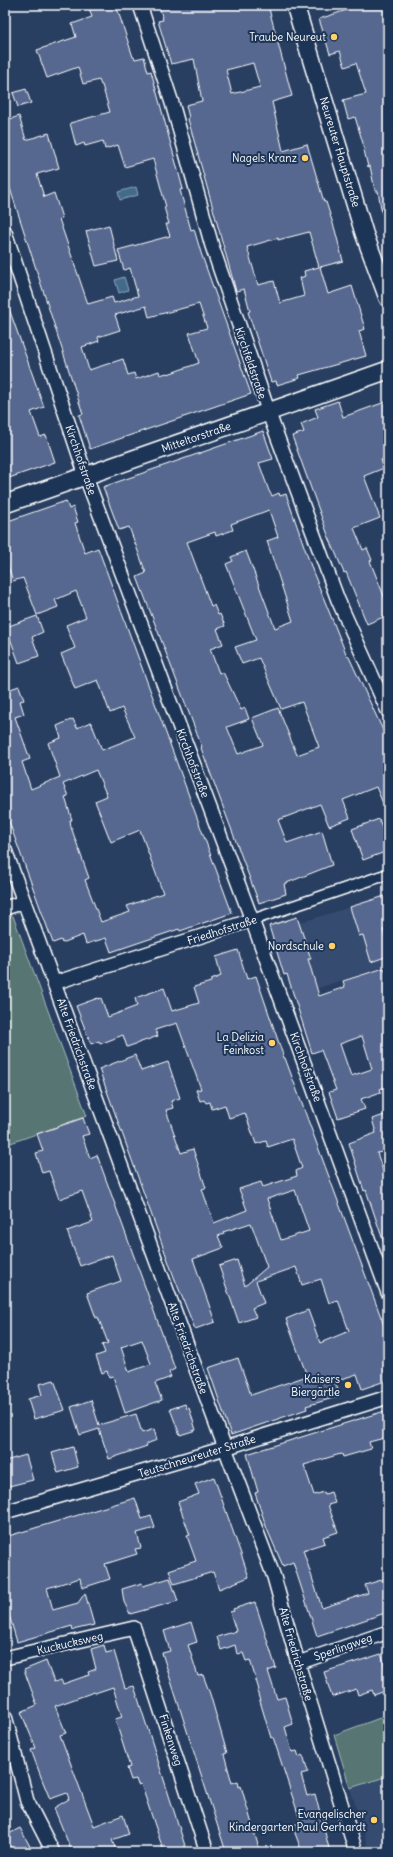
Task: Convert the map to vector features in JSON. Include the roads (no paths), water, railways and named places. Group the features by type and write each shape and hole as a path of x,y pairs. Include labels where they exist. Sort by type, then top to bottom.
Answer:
{"street":[{"name":"Kirchfeldstraße","path":"140,5 172,103 214,253 268,411 338,600 388,712"},
{"name":"Neureuter Hauptstraße","path":"295,5 364,233 388,298"},
{"name":"Kirchhofstraße","path":"5,232 86,475 252,920 388,1293"},
{"name":"Mitteltorstraße","path":"5,504 388,370"},
{"name":"Alte Friedrichstraße","path":"5,850 225,1448 274,1576 298,1662 356,1852"},
{"name":"Friedhofstraße","path":"54,983 252,920 388,874"},
{"path":"5,908 24,902"},
{"name":"Teutschneureuter Straße","path":"5,1512 225,1448 388,1397"},
{"name":"Kuckucksweg","path":"5,1658 134,1628"},
{"name":"Finkenweg","path":"134,1628 207,1852"},
{"name":"Sperlingweg","path":"298,1662 388,1632"},
{"path":"5,1716 27,1801 53,1852"}],"place":[{"name":"Traube Neureut","path":"334,37"},
{"name":"Nagels Kranz","path":"305,158"},
{"name":"Nordschule","path":"332,946"},
{"name":"La Delizia Feinkost","path":"272,1043"},
{"name":"Kaisers Biergärtle","path":"348,1385"},
{"name":"Evangelischer Kindergarten Paul Gerhardt","path":"374,1820"}]}
